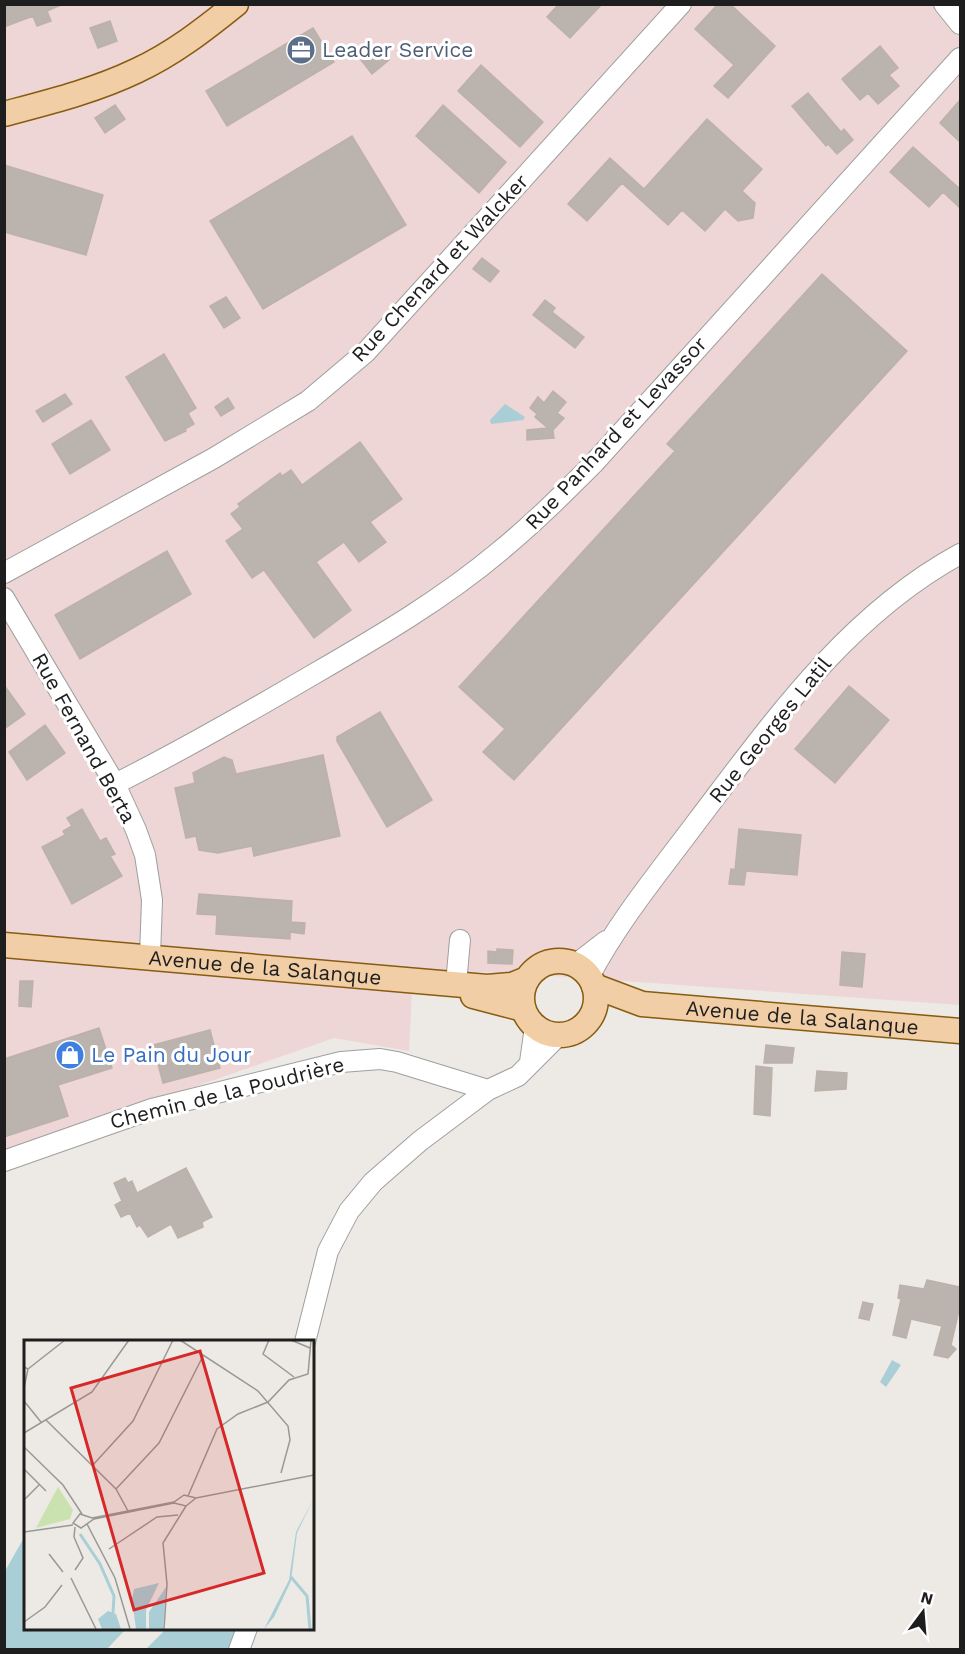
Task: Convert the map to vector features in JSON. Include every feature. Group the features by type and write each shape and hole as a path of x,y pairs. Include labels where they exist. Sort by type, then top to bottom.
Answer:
{"main road":[{"path":"4,114 68,97 137,71 197,36 236,4"},
{"name":"Avenue de la Salanque","path":"4,945 487,987 512,985 527,979"},
{"name":"Avenue de la Salanque","path":"4,954 486,997 529,1018"},
{"path":"586,976 595,1007 591,1018 577,1031 558,1036 546,1034 529,1018 521,999 527,979 543,965 565,962 586,976 642,1004"},
{"path":"591,1018 626,1011 642,1004"},
{"name":"Avenue de la Salanque","path":"642,1004 960,1031"}],"street":[{"name":"Rue Chenard et Walcker","path":"4,573 214,458 308,401 366,352 681,4"},
{"path":"944,4 960,24"},
{"name":"Rue Panhard et Levassor","path":"115,784 181,750 382,635 448,591 499,552 548,509 593,464 960,58"},
{"name":"Rue Georges Latil","path":"586,976 610,938 754,746 818,668 853,632 895,595 926,573 960,554"},
{"name":"Rue Fernand Berta","path":"4,598 115,784 145,855 152,900 150,956"},
{"path":"456,984 460,940"},
{"path":"529,1018 530,1062"},
{"path":"306,1340 328,1251 349,1211 373,1182 420,1141 488,1090 519,1076 530,1062 558,1036"},
{"name":"Chemin de la Poudrière","path":"4,1161 152,1109 341,1062 380,1059 397,1062 488,1090"},
{"path":"239,1650 247,1630"}],"shaded area":[{"path":"4,5 960,5 960,1005 511,973 413,971 409,1051 334,1038 5,1153"}],"water":[{"path":"505,404 525,417 523,420 491,424 490,420"},
{"path":"892,1360 901,1365 886,1387 880,1382"},
{"path":"24,1538 24,1630 125,1630 107,1649 5,1649 5,1571"},
{"path":"165,1630 239,1630 231,1649 145,1650"}],"building":[{"path":"4,4 61,5 47,11 51,21 37,26 33,16 4,27"},
{"path":"559,4 602,4 570,38 547,17"},
{"path":"718,4 730,4 775,46 728,98 714,86 734,65 695,29"},
{"path":"110,21 117,41 98,48 90,28"},
{"path":"313,28 334,62 227,126 206,91"},
{"path":"880,46 898,68 889,75 899,86 878,104 868,93 860,100 842,79"},
{"path":"378,47 389,60 372,74 361,60"},
{"path":"481,65 543,122 520,147 458,91"},
{"path":"808,93 841,132 844,129 853,140 837,154 828,144 826,146 792,106"},
{"path":"960,100 960,142 940,123"},
{"path":"115,105 125,119 105,133 95,118"},
{"path":"443,105 506,162 479,193 416,136"},
{"path":"707,119 762,169 742,191 755,203 753,218 738,221 725,209 705,231 682,210 668,225 622,183 587,221 568,204 610,158 644,189"},
{"path":"352,136 406,225 263,309 210,221"},
{"path":"913,147 960,189 960,208 943,192 929,207 890,172"},
{"path":"4,165 103,195 86,255 4,232"},
{"path":"482,258 499,271 490,282 473,269"},
{"path":"822,274 907,351 514,780 483,752 505,729 459,687 675,451 667,444"},
{"path":"226,297 240,318 224,328 210,306"},
{"path":"545,300 555,308 552,312 584,337 575,348 533,315"},
{"path":"164,354 196,408 188,413 194,424 185,429 186,431 165,441 126,377"},
{"path":"553,391 566,402 557,413 564,418 553,430 554,438 527,440 527,430 548,428 535,417 537,414 530,408 538,397 544,403"},
{"path":"65,394 72,404 43,422 36,411"},
{"path":"228,398 234,408 221,416 215,407"},
{"path":"91,420 110,450 70,474 52,444"},
{"path":"360,442 402,499 370,522 386,542 359,562 344,542 316,562 351,610 314,638 264,570 252,578 226,541 243,529 231,514 240,507 238,504 280,473 282,476 291,470 302,485"},
{"path":"167,551 191,594 80,659 55,615"},
{"path":"4,685 25,714 4,729"},
{"path":"849,686 889,720 835,783 795,749"},
{"path":"380,712 432,800 387,827 337,741 337,737"},
{"path":"45,725 65,753 27,780 9,752"},
{"path":"323,755 340,836 254,856 252,846 218,853 199,850 196,836 186,838 175,788 195,783 193,773 224,757 232,760 236,774"},
{"path":"82,809 100,841 106,838 115,854 110,856 122,876 72,904 42,847 65,835 63,831 72,826 67,818"},
{"path":"739,829 801,835 797,875 746,871 744,885 729,884 731,869 735,870"},
{"path":"199,894 292,901 291,922 305,923 304,934 290,932 290,939 216,934 217,915 197,914"},
{"path":"497,949 513,950 512,964 488,963 488,951 497,952"},
{"path":"842,952 865,954 862,987 840,985"},
{"path":"20,981 33,981 31,1007 19,1006"},
{"path":"99,1028 112,1068 58,1085 68,1116 4,1137 4,1059"},
{"path":"210,1030 220,1068 163,1083 153,1045"},
{"path":"766,1045 794,1048 792,1063 764,1063"},
{"path":"756,1066 772,1068 770,1116 754,1114"},
{"path":"817,1071 847,1073 846,1089 815,1091"},
{"path":"186,1168 212,1217 202,1222 203,1227 178,1238 171,1224 148,1237 140,1225 137,1227 130,1213 121,1217 115,1205 122,1201 114,1183 125,1178 128,1183 132,1181 137,1193"},
{"path":"927,1280 960,1287 960,1306 951,1345 956,1349 948,1358 934,1355 942,1326 911,1319 906,1338 893,1335 901,1299 898,1298 900,1285 924,1289"},
{"path":"863,1302 873,1304 869,1320 859,1318"}],"place":[{"name":"Leader Service","path":"301,50"},
{"name":"Le Pain du Jour","path":"70,1055"}]}
